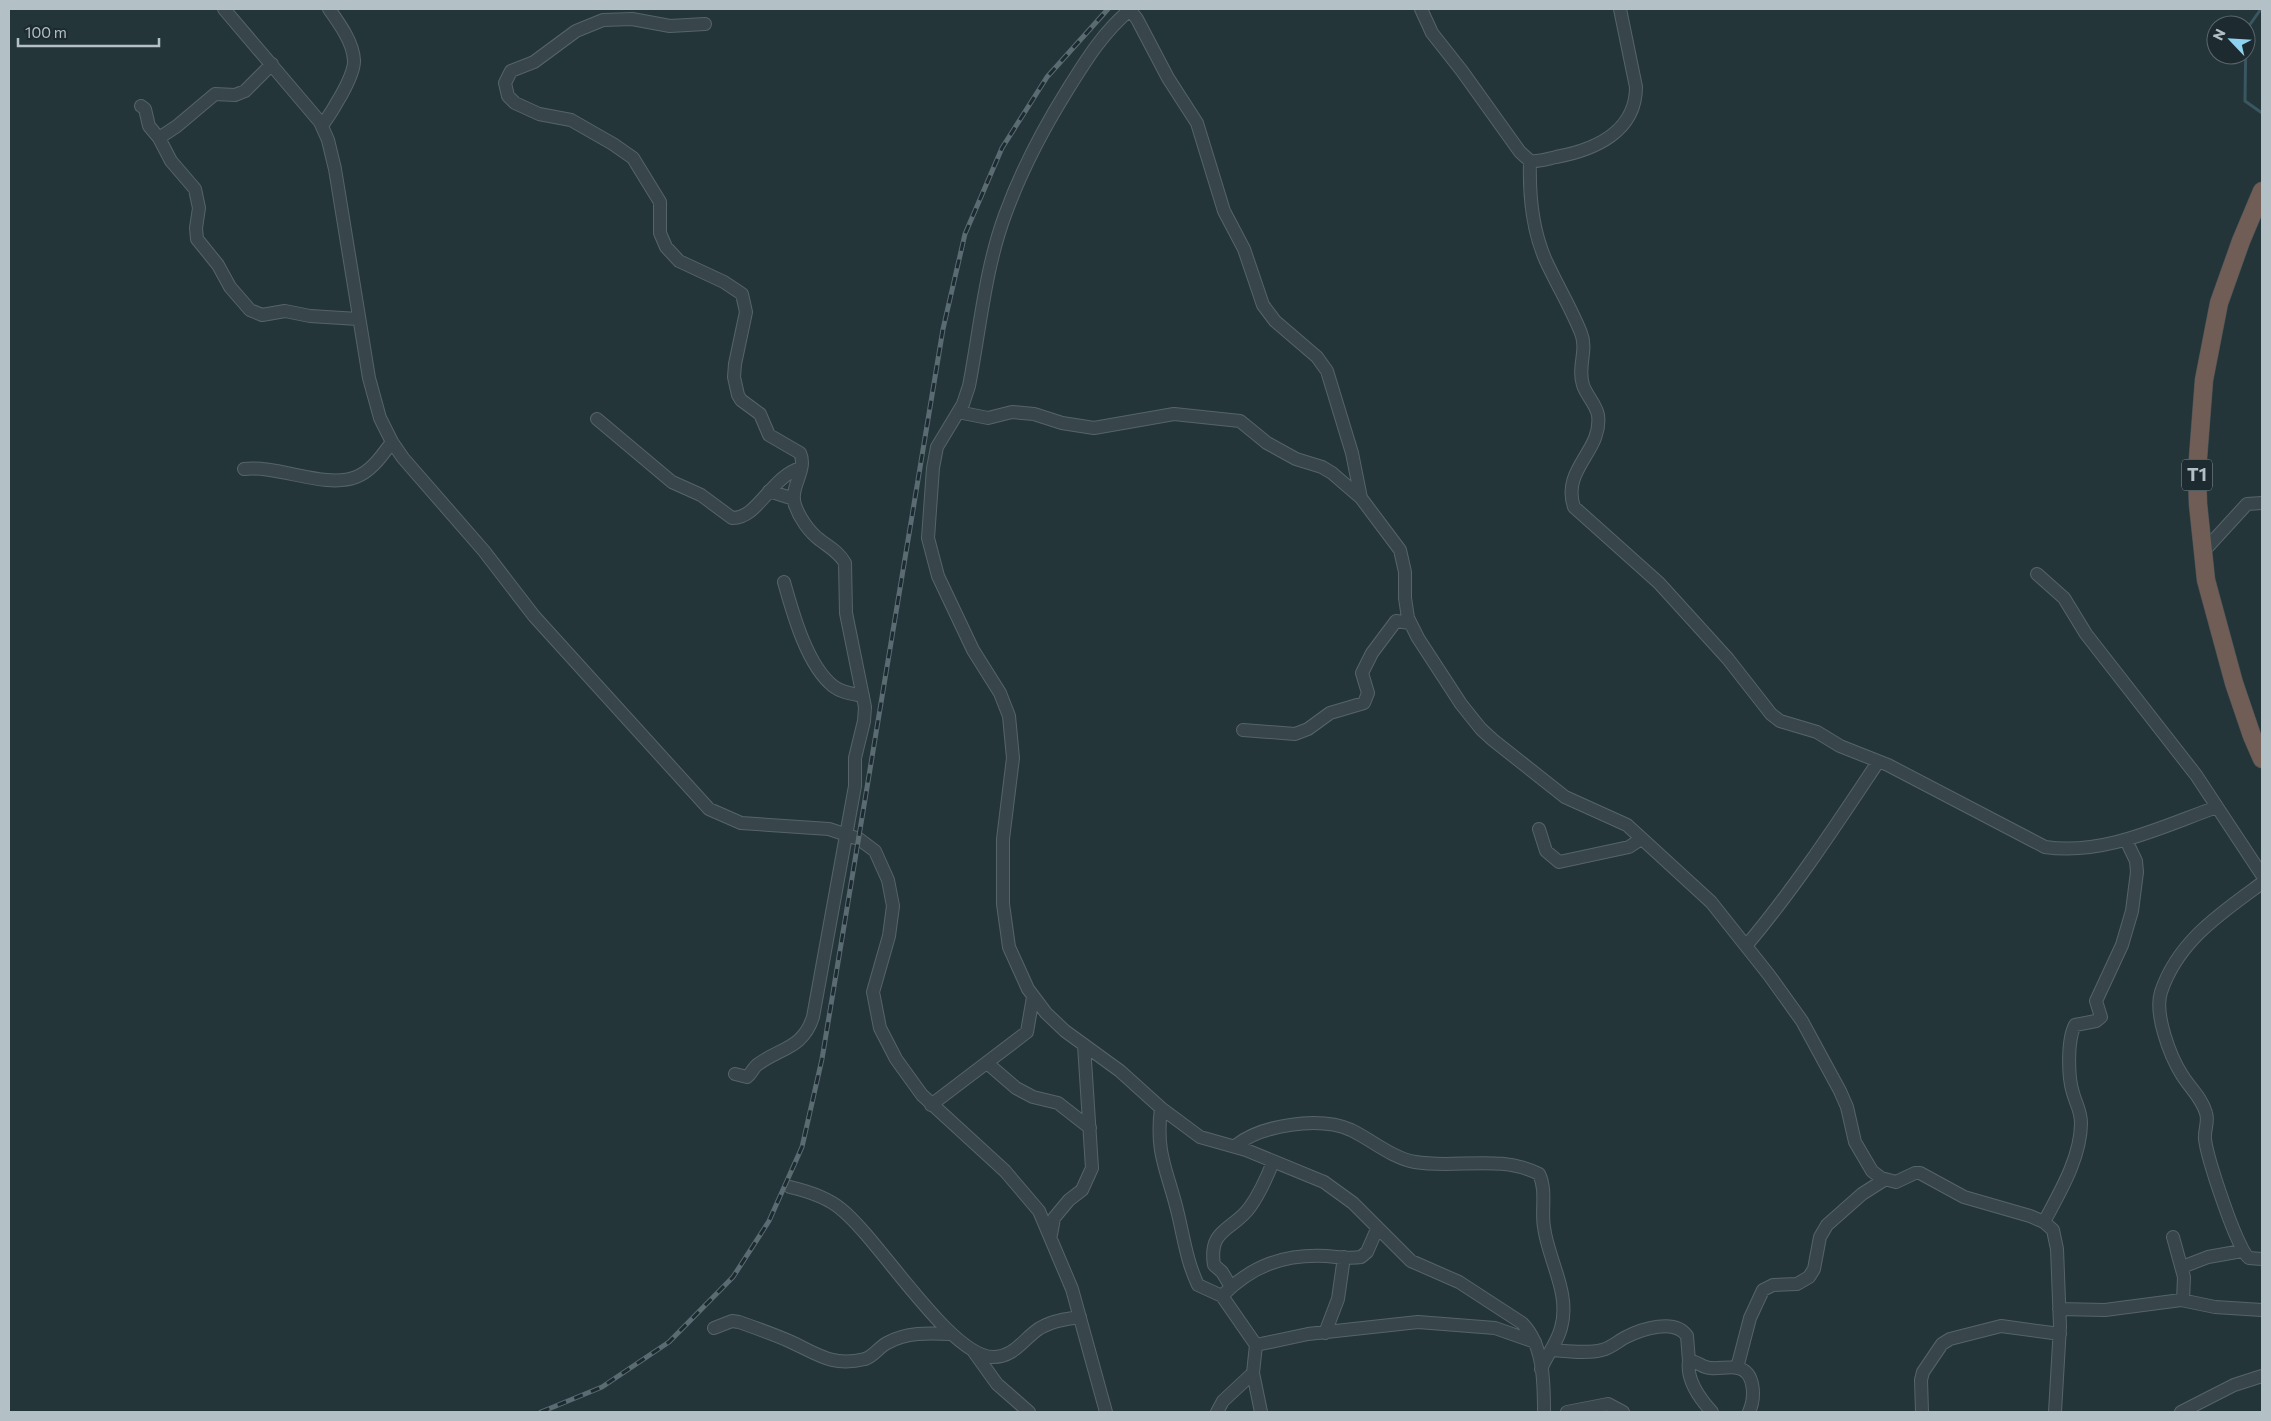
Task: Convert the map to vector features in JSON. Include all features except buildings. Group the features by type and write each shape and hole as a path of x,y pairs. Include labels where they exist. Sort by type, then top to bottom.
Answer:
{"highway":[{"name":"T1","path":"2262,191 2240,242 2219,303 2204,380 2197,471 2206,580 2219,631 2252,736 2262,758"}],"street":[{"path":"224,9 322,126 336,169 358,319 370,384 380,418 392,442 404,458 484,551 534,616 699,800 721,816 741,823 818,827 859,838 875,851 888,880 892,906 892,921 873,992 874,1007 888,1045 904,1073 931,1105 1005,1171 1027,1194 1039,1211 1051,1235 1080,1317 1106,1412"},
{"path":"322,126 334,107 354,64 353,53 347,39 329,9"},
{"path":"1361,498 1352,453 1341,421 1337,397 1327,371 1317,357 1275,321 1263,305 1244,249 1224,211 1197,123 1174,89 1130,9 1096,47 1056,107 1031,154 1004,215 989,277 969,386 958,412 942,437 934,458 928,538 938,576 973,650 1000,693 1009,716 1013,743 1013,772 1003,839 1002,904 1009,947 1033,997 1065,1031 1120,1071 1161,1108 1200,1137 1215,1143 1235,1146 1316,1178 1338,1191 1411,1262 1450,1277 1509,1312 1530,1330 1535,1342 1541,1369 1544,1412"},
{"path":"1421,9 1432,33 1462,71 1520,152 1530,161 1538,162 1596,146 1617,132 1628,116 1636,95 1636,87 1620,9"},
{"path":"705,24 670,26 621,19 595,23 576,31 534,62 511,71 506,79 507,92 515,103 539,114 571,120 613,144 632,158 660,202 660,233 666,247 679,260 729,284 742,294 746,312 735,364 734,377 738,394 741,400 760,414 769,435 800,453 803,463 794,499 798,511 810,530 841,556 845,563 846,613 863,696 864,721 856,749 855,786 812,1022 794,1044 757,1065 750,1075 742,1077 735,1074"},
{"path":"159,138 177,126 215,94 235,95 245,90 272,64"},
{"path":"141,106 145,109 149,126 159,138 171,160 195,189 199,208 196,228 197,239 218,265 230,287 250,310 262,315 285,311 358,319"},
{"path":"1530,161 1529,181 1536,231 1546,260 1581,333 1584,353 1581,376 1597,413 1598,433 1589,452 1578,466 1572,485 1574,507 1659,583 1728,659 1771,714 1784,723 1817,732 1840,746 1888,765 2045,847 2061,850 2126,840 2217,807"},
{"path":"958,412 992,418 1012,412 1034,414 1062,423 1094,428 1174,414 1240,421 1267,443 1296,459 1322,467 1332,473 1361,498 1400,550 1405,572 1406,604 1410,623 1456,697 1481,729 1565,797 1619,821 1710,902 1746,946 1802,1021 1847,1107 1858,1149 1872,1171 1884,1180 1896,1182 1915,1173 1920,1173 1973,1200 2021,1213 2044,1222 2053,1230 2056,1241 2060,1334 2055,1412"},
{"path":"597,419 672,482 702,496 732,518 745,516 787,473 801,468"},
{"path":"244,469 268,468 304,477 344,480 357,477 370,467 392,442"},
{"path":"769,490 794,499"},
{"path":"2203,552 2247,504 2262,502"},
{"path":"2037,574 2064,598 2086,634 2196,775 2262,875"},
{"path":"784,582 800,631 824,677 835,688 863,696"},
{"path":"1243,730 1295,734 1308,728 1330,712 1364,703 1368,693 1362,673 1372,653 1396,621 1410,623"},
{"path":"1746,946 1771,916 1822,845 1878,762"},
{"path":"1539,829 1546,851 1559,862 1629,847 1641,839"},
{"path":"2044,1222 2073,1164 2080,1139 2079,1106 2073,1093 2071,1076 2070,1035 2074,1025 2096,1021 2101,1017 2096,1001 2122,945 2132,911 2137,872 2136,861 2126,840"},
{"path":"2262,884 2218,916 2189,942 2167,979 2159,1002 2169,1052 2182,1075 2201,1101 2207,1116 2204,1136 2208,1154 2242,1251 2249,1258 2262,1259"},
{"path":"931,1105 1027,1032 1030,1026 1030,1008 1033,997"},
{"path":"1051,1235 1054,1218 1086,1184 1092,1168 1084,1045"},
{"path":"987,1063 1016,1088 1033,1097 1058,1103 1090,1128"},
{"path":"1161,1108 1159,1144 1166,1178 1178,1213 1186,1258 1198,1285 1226,1291 1268,1263 1278,1259 1313,1256 1361,1257 1366,1252 1377,1229"},
{"path":"1235,1146 1256,1132 1284,1126 1339,1126 1351,1130 1381,1147 1415,1162 1502,1165 1539,1174 1543,1185 1542,1208 1546,1241 1558,1277 1563,1307 1561,1327 1541,1369"},
{"path":"1261,1412 1253,1373 1256,1345 1226,1291 1222,1272 1214,1265 1215,1244 1221,1232 1244,1215 1251,1206 1273,1162"},
{"path":"1737,1368 1750,1318 1763,1290 1773,1285 1796,1284 1809,1277 1814,1269 1820,1237 1827,1225 1862,1194 1884,1180"},
{"path":"790,1187 823,1198 841,1209 951,1334 974,1352 997,1384 1029,1412"},
{"path":"2173,1237 2182,1267 2184,1283 2183,1300"},
{"path":"2182,1267 2208,1257 2242,1251"},
{"path":"1325,1333 1338,1298 1344,1257"},
{"path":"2059,1309 2105,1310 2183,1300 2222,1308 2262,1310"},
{"path":"974,1352 996,1357 1010,1353 1042,1327 1063,1319 1080,1317"},
{"path":"714,1328 732,1321 739,1322 835,1362 868,1358 885,1344 907,1336 928,1332 951,1334"},
{"path":"1256,1345 1325,1333 1428,1322 1495,1328 1535,1342"},
{"path":"1551,1350 1602,1350 1629,1336 1669,1326 1682,1330 1687,1336 1688,1372 1691,1382 1712,1412"},
{"path":"1922,1412 1921,1380 1923,1372 1942,1344 1950,1339 2001,1326 2060,1334"},
{"path":"1689,1361 1696,1361 1707,1368 1737,1368 1746,1373 1752,1382 1752,1402 1749,1412"},
{"path":"1217,1412 1223,1401 1253,1373"},
{"path":"2181,1412 2228,1388 2262,1376"},
{"path":"1567,1412 1608,1404 1623,1412"}],"waterway":[{"path":"2261,9 2246,30 2245,101 2262,113"}],"railway":[{"path":"541,1412 602,1387 669,1342 733,1277 769,1221 802,1147 822,1059 943,329 965,234 1002,148 1047,77 1108,9"}]}
